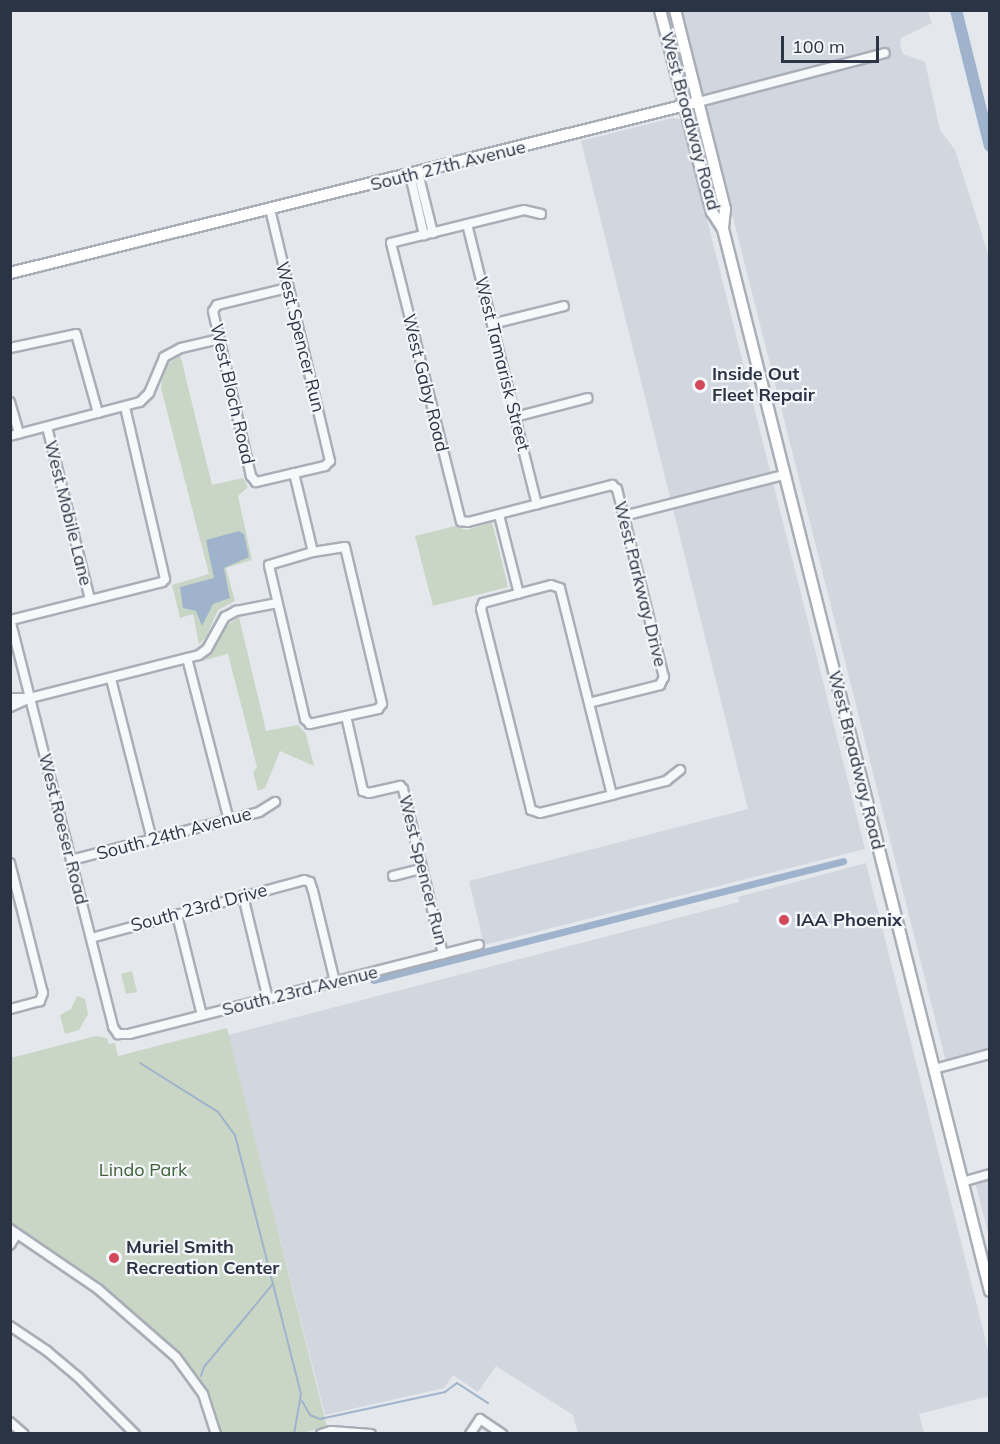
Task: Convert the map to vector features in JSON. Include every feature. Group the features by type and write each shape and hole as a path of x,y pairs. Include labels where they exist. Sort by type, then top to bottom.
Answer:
{"main road":[{"name":"West Broadway Road","path":"660,10 712,212 723,229 990,1291"},
{"name":"West Broadway Road","path":"675,10 725,209 723,229"},
{"name":"South 27th Avenue","path":"10,273 698,102"}],"street":[{"name":"South 27th Avenue","path":"698,102 885,52"},
{"path":"414,174 429,234 524,210 541,214"},
{"name":"West Spencer Run","path":"270,209 329,464 294,473"},
{"name":"West Tamarisk Street","path":"467,224 537,504"},
{"name":"West Gaby Road","path":"429,234 391,243 461,521 468,522 499,514"},
{"name":"West Bloch Road","path":"288,288 214,307 219,339 254,482 294,473"},
{"path":"492,324 564,306"},
{"path":"10,348 76,334 98,413"},
{"path":"10,402 15,435 125,406 143,400 149,393 164,357 181,348 219,339"},
{"path":"515,417 588,398"},
{"path":"11,620 162,582 165,579 125,406"},
{"name":"West Mobile Lane","path":"47,427 90,599"},
{"path":"294,473 313,552"},
{"path":"624,516 784,476"},
{"name":"West Parkway Drive","path":"537,504 612,485 617,489 664,677 660,685 589,703"},
{"path":"519,594 499,514 537,504"},
{"path":"345,547 381,706 346,716 308,723 277,603 270,564 313,552 345,547"},
{"path":"612,795 558,586 483,603 480,609 531,810 540,813 612,795 666,781 680,770"},
{"path":"10,707 30,698 187,658 207,649 225,617 237,611 277,603"},
{"name":"West Roeser Road","path":"11,620 114,1027 121,1035"},
{"path":"187,658 229,820"},
{"path":"111,679 152,840"},
{"path":"10,698 30,698"},
{"name":"West Spencer Run","path":"346,716 365,793 402,786 443,954"},
{"name":"South 24th Avenue","path":"71,860 259,812 275,802"},
{"path":"10,863 43,997 37,1002 10,1009"},
{"path":"393,876 422,868"},
{"name":"South 23rd Drive","path":"91,938 307,880 313,891 335,982"},
{"path":"243,896 268,999"},
{"path":"177,915 202,1015"},
{"name":"South 23rd Avenue","path":"121,1035 479,945"},
{"path":"934,1069 990,1054"},
{"path":"962,1182 990,1174"},
{"path":"10,1245 14,1232 98,1289 176,1357 203,1394 216,1434"},
{"path":"10,1326 47,1351 78,1377 135,1434"},
{"path":"470,1434 480,1419 502,1434"},
{"path":"10,1422 24,1434"},
{"path":"321,1434 331,1431 371,1434"}],"shaded area":[{"path":"681,11 928,11 932,23 901,38 900,45 903,54 925,62 940,130 955,150 990,260 989,1049 946,1062"},
{"path":"672,118 679,119 683,124 865,849 484,945 469,881 748,809 581,141"},
{"path":"866,863 989,1354 989,1396 919,1414 924,1433 578,1433 573,1415 496,1366 478,1392 453,1375 444,1388 325,1415 228,1035 739,902 738,897"},
{"path":"989,1177 989,1237 975,1181"}],"green space":[{"path":"180,354 212,485 243,478 248,487 238,496 252,560 226,568 235,601 218,610 206,637 199,644 193,614 180,618 172,585 209,574 161,388 164,368"},
{"path":"492,522 508,587 433,606 415,536 455,526 466,530"},
{"path":"239,617 266,731 298,725 306,734 314,766 280,751 265,788 258,791 253,772 257,767 228,654 205,660 217,645 223,628"},
{"path":"132,971 137,992 126,994 121,974"},
{"path":"77,996 85,999 88,1014 79,1030 65,1034 60,1015 71,1009"},
{"name":"Lindo Park","path":"227,1028 327,1427 301,1433 221,1433 207,1392 180,1355 101,1284 11,1222 11,1058 96,1036 107,1038 109,1044 115,1043 118,1056"}],"water":[{"path":"239,531 244,534 249,557 224,568 230,598 213,604 202,626 196,611 183,608 180,587 214,578 206,540"}],"waterway":[{"path":"956,10 990,146"},
{"path":"373,980 843,861"},
{"path":"140,1063 218,1112 235,1135 301,1394 294,1434"},
{"path":"201,1376 204,1367 273,1284"},
{"path":"302,1401 310,1415 320,1419 445,1392 457,1383 488,1403"}],"place":[{"name":"Inside Out Fleet Repair","path":"700,385"},
{"name":"IAA Phoenix","path":"784,920"},
{"name":"Muriel Smith Recreation Center","path":"114,1258"}]}
